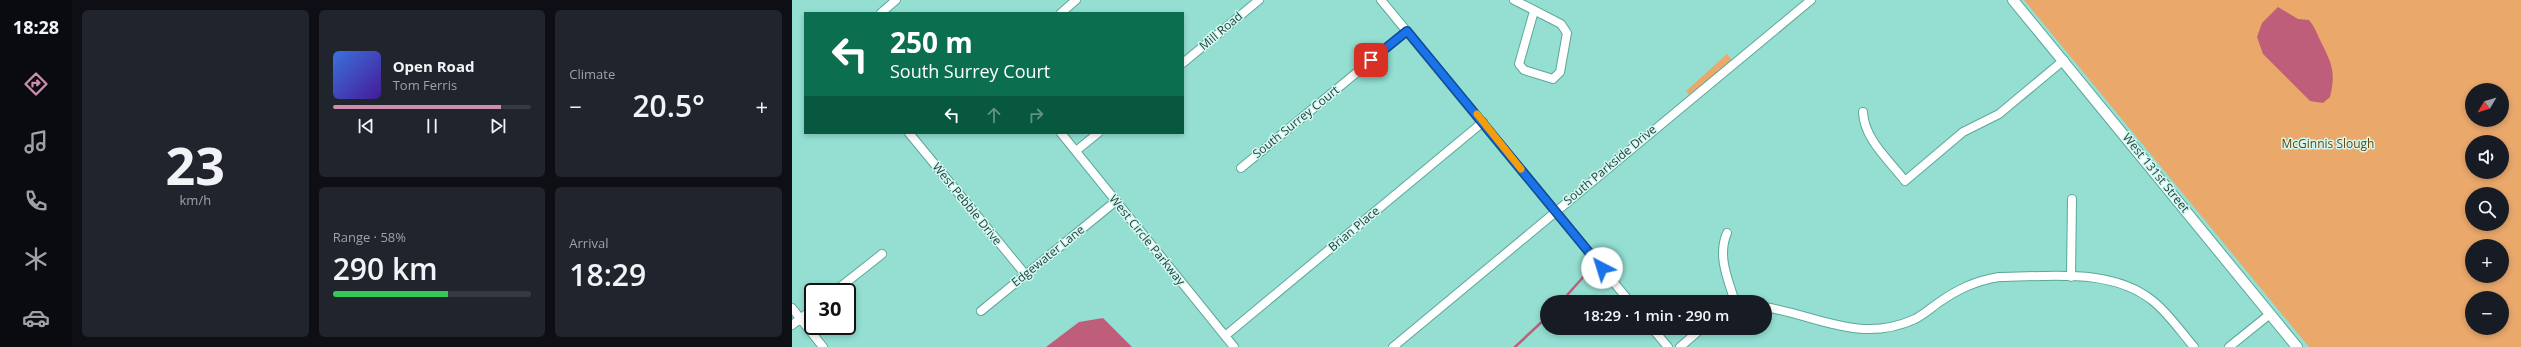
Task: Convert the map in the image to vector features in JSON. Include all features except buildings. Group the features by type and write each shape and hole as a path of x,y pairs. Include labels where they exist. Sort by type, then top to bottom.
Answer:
{"street":[{"path":"882,12 896,0"},
{"path":"1062,12 1076,0"},
{"name":"Mill Road","path":"1184,61 1258,0"},
{"path":"1381,0 1624,295"},
{"path":"1514,0 1561,24 1567,33 1560,72 1553,79 1524,70 1519,64 1534,11"},
{"name":"South Parkside Drive","path":"1393,347 1811,0"},
{"name":"West 131st Street","path":"2013,0 2064,60 2297,347"},
{"name":"South Surrey Court","path":"1241,168 1407,31"},
{"path":"1863,112 1863,124 1868,134 1905,181 1963,132 1999,114 2064,60"},
{"name":"Brian Place","path":"1225,336 1483,122"},
{"name":"West Pebble Drive","path":"910,134 1025,274"},
{"name":"West Circle Parkway","path":"1062,134 1234,347"},
{"path":"1076,151 1097,134"},
{"path":"2071,277 2072,199"},
{"name":"Edgewater Lane","path":"980,311 1116,201"},
{"path":"1727,233 1722,244 1723,262 1733,295"},
{"path":"845,283 882,254"},
{"path":"1772,309 1845,328 1866,330 1900,325 1917,318 1954,292 1982,280 1999,277 2071,277 2117,281 2139,292 2166,314 2194,347"},
{"path":"792,308 823,347"},
{"path":"2229,347 2270,314"},
{"path":"792,325 804,316"},
{"path":"1658,335 1668,347"},
{"path":"1680,347 1694,335"}],"green space":[{"name":"McGinnis Slough","path":"2024,0 2521,0 2521,347 2309,347"},
{"path":"1727,54 1732,60 1689,95 1686,91"}],"shaded area":[{"path":"2278,7 2298,19 2309,20 2325,50 2332,68 2333,81 2330,97 2323,103 2310,101 2263,54 2257,37 2262,23"},
{"path":"1103,318 1132,347 1046,347 1079,322"}],"waterway":[{"path":"1567,295 1585,275"},
{"path":"1515,347 1540,324"}],"slow traffic":[{"path":"1477,114 1521,169"}],"route":[{"path":"1371,60 1407,31 1602,268"}]}
